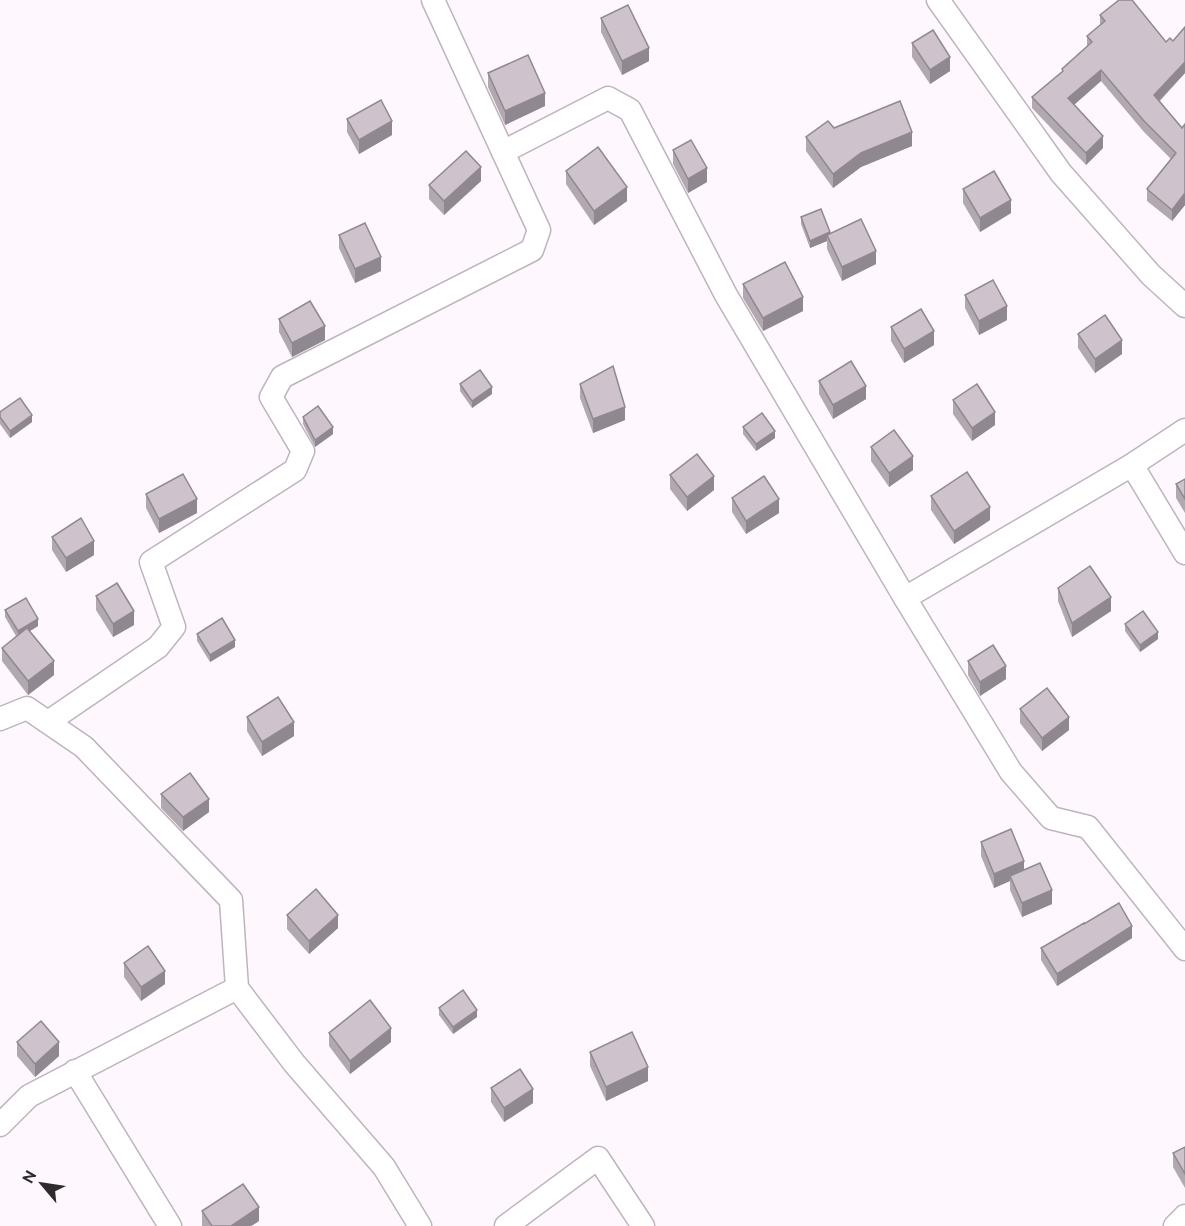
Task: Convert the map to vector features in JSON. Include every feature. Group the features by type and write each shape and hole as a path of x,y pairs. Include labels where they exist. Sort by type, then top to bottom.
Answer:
{"street":[{"path":"48,722 159,647 174,627 151,562 295,470 303,451 271,397 282,377 532,250 539,230 433,0"},
{"path":"938,0 1061,173 1151,275 1185,306"},
{"path":"502,152 608,98 630,110 726,295 904,598 1011,772 1051,818 1088,827 1185,949"},
{"path":"904,598 1132,465 1185,430"},
{"path":"1132,465 1185,553"},
{"path":"0,719 27,708 84,747 231,900 237,988 294,1063 384,1167 420,1226"},
{"path":"0,1125 29,1096 237,988"},
{"path":"75,1071 170,1226"},
{"path":"506,1226 598,1158 643,1226"},
{"path":"1174,1226 1185,1216"}],"building":[{"path":"1119,0 1132,0 1166,42 1170,38 1173,41 1185,27 1185,62 1154,95 1182,128 1185,124 1185,193 1172,210 1147,189 1176,153 1144,121 1101,70 1068,98 1103,136 1086,153 1032,97 1092,42 1087,36 1105,21 1100,15"},
{"path":"628,5 649,48 622,61 601,18"},
{"path":"933,30 950,57 930,70 912,43"},
{"path":"528,55 545,93 505,111 488,73"},
{"path":"381,100 392,121 359,140 347,119"},
{"path":"900,101 912,132 861,153 833,174 806,137 828,121 834,128"},
{"path":"691,140 707,168 688,179 673,150"},
{"path":"598,147 627,187 594,211 566,171"},
{"path":"466,151 481,167 444,201 429,185"},
{"path":"994,171 1011,200 980,218 963,189"},
{"path":"821,209 830,232 810,241 801,217"},
{"path":"861,219 876,251 842,267 827,235"},
{"path":"365,223 381,257 355,269 339,235"},
{"path":"785,262 803,297 763,318 743,284"},
{"path":"993,280 1007,306 979,321 965,295"},
{"path":"310,301 325,326 292,343 279,319"},
{"path":"921,309 934,331 904,349 891,327"},
{"path":"1105,315 1122,340 1095,359 1078,334"},
{"path":"851,361 866,386 833,405 819,381"},
{"path":"613,366 625,407 593,419 580,384"},
{"path":"480,370 492,387 472,401 460,384"},
{"path":"977,384 995,412 972,428 953,400"},
{"path":"20,398 32,415 10,431 0,417 0,412"},
{"path":"318,406 333,427 315,440 303,417"},
{"path":"762,413 775,431 756,444 743,427"},
{"path":"894,430 913,456 889,473 871,447"},
{"path":"697,454 714,476 687,497 670,475"},
{"path":"967,472 990,507 954,531 931,496"},
{"path":"183,474 197,499 159,519 146,494"},
{"path":"764,476 779,499 746,521 732,498"},
{"path":"1185,479 1185,499 1176,484"},
{"path":"81,518 94,541 66,558 52,537"},
{"path":"1090,566 1111,597 1072,623 1058,588"},
{"path":"117,583 134,611 113,624 96,596"},
{"path":"26,598 38,619 18,631 5,610"},
{"path":"1143,611 1158,632 1140,645 1125,624"},
{"path":"222,618 235,640 210,655 197,634"},
{"path":"27,628 54,661 28,681 2,648"},
{"path":"993,645 1006,666 980,682 968,661"},
{"path":"1047,688 1069,717 1042,738 1020,709"},
{"path":"278,697 294,722 262,742 247,717"},
{"path":"190,773 209,799 183,817 161,794"},
{"path":"1011,829 1024,861 994,874 981,842"},
{"path":"1040,863 1052,890 1022,903 1010,876"},
{"path":"316,889 338,915 309,941 287,915"},
{"path":"1119,903 1132,926 1057,974 1041,948"},
{"path":"148,946 165,971 141,987 124,963"},
{"path":"463,990 477,1010 453,1027 439,1008"},
{"path":"370,1000 391,1028 350,1061 329,1033"},
{"path":"41,1021 59,1042 35,1064 17,1042"},
{"path":"632,1032 648,1067 606,1087 590,1052"},
{"path":"520,1069 533,1089 504,1108 491,1088"},
{"path":"1185,1147 1185,1174 1173,1153"},
{"path":"243,1184 259,1207 231,1226 212,1226 202,1211"}]}
